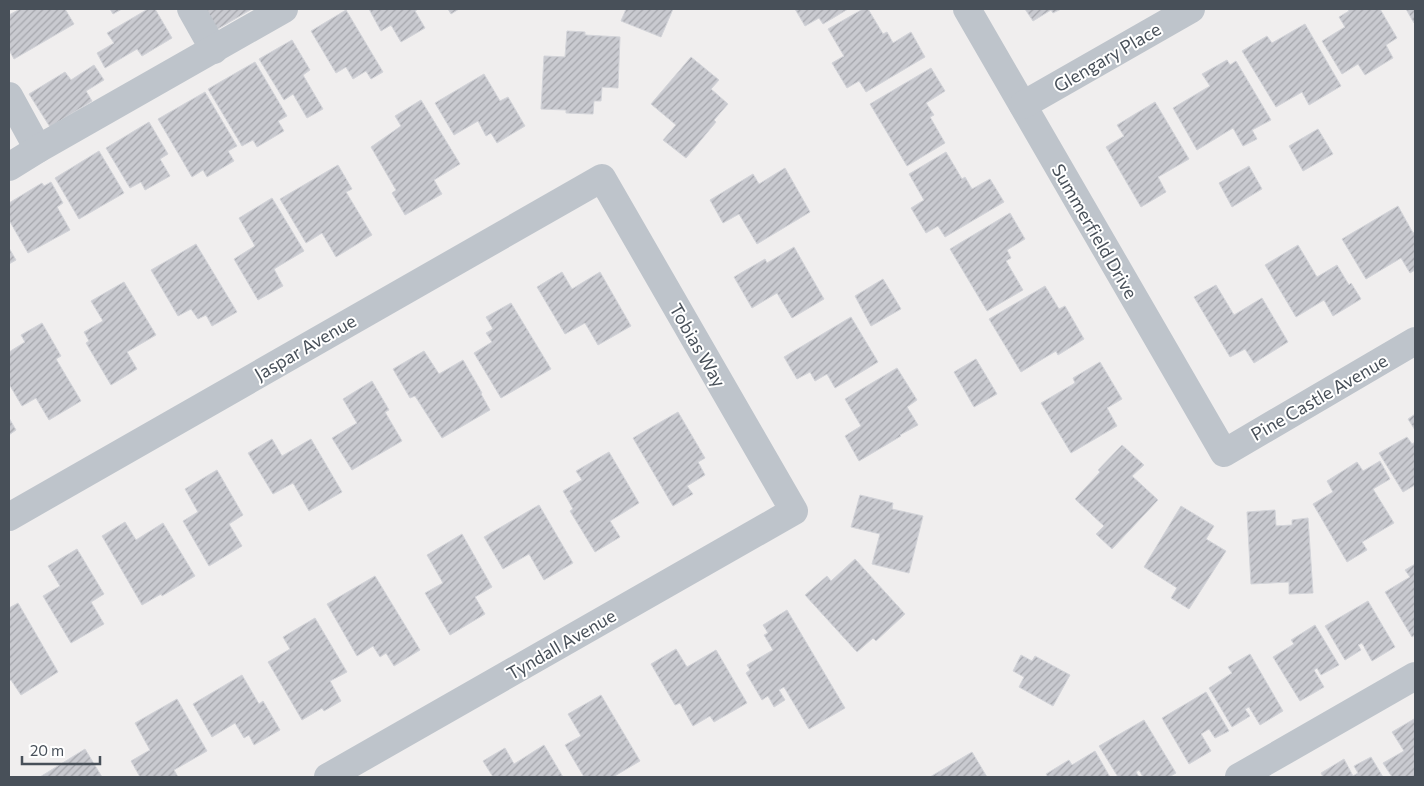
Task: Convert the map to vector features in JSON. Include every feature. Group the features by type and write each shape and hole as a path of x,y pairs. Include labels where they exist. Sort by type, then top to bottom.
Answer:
{"street":[{"path":"191,9 214,50"},
{"path":"9,167 284,9"},
{"name":"Summerfield Drive","path":"967,9 1224,453"},
{"name":"Glengary Place","path":"1023,105 1190,9"},
{"path":"9,96 38,149"},
{"name":"Tobias Way","path":"602,178 794,511"},
{"name":"Jaspar Avenue","path":"9,517 602,178"},
{"name":"Pine Castle Avenue","path":"1224,453 1415,341"},
{"name":"Tyndall Avenue","path":"328,777 794,511"},
{"path":"1239,777 1415,676"}],"building":[{"path":"20,9 65,9 74,24 14,59 9,50 9,15"},
{"path":"110,9 122,9 113,14"},
{"path":"148,9 155,9 172,38 142,56 137,49 105,68 97,53 114,43 107,33"},
{"path":"204,9 252,9 216,30"},
{"path":"369,9 418,9 415,11 425,28 401,42 391,25 381,31"},
{"path":"448,9 459,9 451,14"},
{"path":"626,9 673,9 661,37 621,21"},
{"path":"795,9 848,9 823,24 819,18 805,26"},
{"path":"863,9 868,9 883,34 887,32 893,43 911,32 925,57 866,92 859,81 847,88 832,63 844,56 828,29"},
{"path":"1025,9 1061,9 1053,13 1051,10 1033,21"},
{"path":"1348,9 1380,9 1397,38 1386,45 1393,58 1365,75 1358,64 1342,74 1322,41 1345,27 1339,17 1349,11"},
{"path":"1406,9 1415,9 1415,23 1414,23"},
{"path":"346,10 383,72 371,79 366,71 353,79 346,67 336,73 311,31"},
{"path":"1305,24 1341,86 1309,105 1302,92 1276,107 1242,51 1267,36 1272,43"},
{"path":"567,31 585,32 585,35 620,37 618,88 602,87 601,101 594,101 593,114 566,113 566,110 541,109 544,56 565,57"},
{"path":"292,40 310,70 303,75 323,109 307,118 293,94 284,100 259,59"},
{"path":"691,57 719,80 711,89 728,104 714,120 716,122 686,158 663,140 676,125 651,104"},
{"path":"1227,60 1230,65 1236,61 1271,120 1252,130 1257,139 1243,146 1233,128 1197,150 1173,108 1210,86 1202,74"},
{"path":"255,62 287,116 278,121 284,131 257,147 253,140 242,146 208,89"},
{"path":"94,65 104,80 86,91 92,101 50,127 29,94 65,72 71,80"},
{"path":"931,68 945,91 926,103 934,115 930,117 945,143 907,166 870,104"},
{"path":"484,74 500,101 508,97 525,126 497,143 491,133 486,136 478,121 454,135 435,103"},
{"path":"205,92 237,146 228,151 234,161 207,177 203,170 192,177 158,119"},
{"path":"421,100 460,164 434,180 442,194 405,215 392,193 396,190 371,147 401,126 395,116"},
{"path":"1155,102 1189,159 1158,177 1166,192 1141,207 1106,147 1124,136 1117,125"},
{"path":"149,122 168,154 160,159 170,176 145,190 141,182 130,188 106,148"},
{"path":"1318,129 1333,154 1303,171 1289,146"},
{"path":"99,151 124,193 79,219 55,178"},
{"path":"946,152 962,179 965,177 972,189 990,179 1004,202 945,237 938,226 926,233 911,208 924,200 909,174"},
{"path":"338,165 352,189 346,192 372,235 336,257 322,233 306,243 280,199"},
{"path":"1249,166 1262,189 1232,207 1219,183"},
{"path":"785,168 810,212 757,244 739,214 723,223 710,200 753,174 759,184"},
{"path":"51,182 63,203 57,207 70,230 28,253 9,220 9,203 42,183 44,186"},
{"path":"272,198 304,251 274,269 283,286 258,300 234,259 255,246 239,218"},
{"path":"1398,206 1413,233 1415,231 1415,270 1410,273 1401,258 1366,279 1342,239"},
{"path":"1010,213 1025,239 1007,250 1011,258 1006,261 1023,290 987,311 950,249"},
{"path":"196,244 237,312 212,326 206,315 198,319 191,309 178,316 151,270"},
{"path":"1298,245 1317,277 1337,265 1349,285 1351,283 1361,299 1333,316 1324,300 1296,317 1265,265"},
{"path":"794,247 824,299 792,318 777,293 752,308 734,277 765,259 767,263"},
{"path":"9,248 16,260 9,264"},
{"path":"562,272 572,289 600,272 631,326 598,345 585,323 565,334 537,287"},
{"path":"883,279 901,309 871,326 855,296"},
{"path":"124,282 156,335 127,352 137,369 111,385 86,343 89,341 84,332 103,321 91,301"},
{"path":"1216,285 1234,315 1262,298 1288,342 1254,363 1245,349 1230,357 1194,297"},
{"path":"1045,286 1059,309 1065,306 1084,339 1058,355 1056,351 1021,372 989,319"},
{"path":"511,303 551,369 501,398 474,353 492,342 486,333 493,329 486,317"},
{"path":"851,317 878,362 835,388 827,374 815,381 810,372 797,379 784,357"},
{"path":"42,323 61,356 56,359 81,401 49,420 36,398 22,406 9,384 9,352 25,342 21,335"},
{"path":"424,351 439,374 463,360 490,410 442,438 415,396 410,398 393,369"},
{"path":"976,359 997,394 974,407 954,372"},
{"path":"1100,362 1122,399 1107,408 1117,426 1071,453 1041,403 1075,383 1073,378"},
{"path":"897,368 917,400 907,407 918,425 859,461 845,436 861,426 845,399"},
{"path":"372,381 389,410 385,412 402,441 352,470 332,438 357,423 343,399"},
{"path":"678,412 705,458 698,462 705,475 687,486 693,494 673,506 633,438"},
{"path":"1415,414 1415,430 1408,419"},
{"path":"9,418 16,430 9,435"},
{"path":"1407,437 1412,444 1415,442 1415,485 1403,492 1379,453"},
{"path":"272,439 282,456 311,439 342,492 309,511 293,483 273,494 248,453"},
{"path":"1122,445 1144,465 1132,476 1158,500 1112,549 1096,534 1104,526 1075,499 1100,472 1098,470"},
{"path":"609,452 639,503 610,521 620,537 595,552 570,511 573,509 563,491 582,480 576,471"},
{"path":"1380,461 1390,479 1373,489 1394,523 1362,542 1367,550 1347,562 1313,504 1333,492 1327,481 1357,462 1363,471"},
{"path":"217,470 243,515 229,524 242,546 209,566 183,521 198,512 185,489"},
{"path":"860,495 893,503 892,509 923,516 909,573 872,564 880,534 851,527"},
{"path":"539,505 573,563 544,580 529,554 503,569 484,537"},
{"path":"1181,506 1214,526 1206,539 1226,551 1189,609 1171,598 1177,588 1144,567"},
{"path":"1275,510 1276,526 1292,525 1292,520 1308,518 1313,593 1289,594 1289,582 1251,584 1247,512"},
{"path":"125,522 136,540 163,523 195,576 162,596 161,594 142,605 102,536"},
{"path":"462,534 492,587 475,597 485,614 450,635 425,593 443,583 427,555"},
{"path":"77,549 104,594 91,602 104,624 71,643 43,596 60,586 48,566"},
{"path":"855,559 905,614 876,641 873,638 857,652 805,595 827,576 831,581"},
{"path":"1415,564 1415,635 1412,637 1385,592 1410,577 1405,570"},
{"path":"375,576 420,650 394,666 386,653 380,657 373,646 357,656 327,604"},
{"path":"1368,601 1395,647 1372,661 1362,643 1358,645 1361,650 1345,660 1325,626"},
{"path":"18,603 58,672 21,695 11,680 9,681 9,608"},
{"path":"787,610 845,708 809,729 784,687 779,690 785,700 774,707 768,696 762,700 746,673 750,670 747,665 773,650 764,635 768,633 763,625"},
{"path":"315,618 347,672 330,681 341,701 324,711 322,708 302,720 268,662 290,649 283,637"},
{"path":"1315,625 1339,665 1321,675 1317,668 1314,670 1324,687 1300,701 1273,657 1294,644 1291,640"},
{"path":"676,649 687,667 716,650 747,703 714,722 710,716 693,726 680,703 675,705 651,664"},
{"path":"1250,654 1283,711 1260,725 1249,707 1245,709 1250,716 1232,727 1209,688 1232,673 1228,667"},
{"path":"1021,655 1032,661 1035,656 1070,675 1053,706 1019,687 1024,677 1013,671"},
{"path":"242,675 259,704 263,701 280,730 254,745 249,735 244,738 235,723 212,737 193,704"},
{"path":"1206,692 1229,731 1215,738 1209,729 1201,734 1211,751 1189,764 1162,718"},
{"path":"601,695 640,761 613,777 584,777 565,745 581,736 568,714"},
{"path":"177,699 207,751 174,770 178,777 140,777 131,761 150,750 135,723"},
{"path":"1414,719 1415,777 1392,777 1383,763 1404,751 1392,732"},
{"path":"1144,720 1176,773 1169,777 1143,777 1139,770 1136,772 1139,777 1118,777 1099,746"},
{"path":"544,745 563,777 493,777 483,761 505,748 514,764"},
{"path":"85,749 102,777 40,777"},
{"path":"1095,751 1110,777 1048,777 1046,774 1069,760 1072,765"},
{"path":"972,752 987,777 930,777"},
{"path":"1371,757 1383,777 1323,777 1321,773 1344,759 1353,776 1358,773 1354,766"}]}
